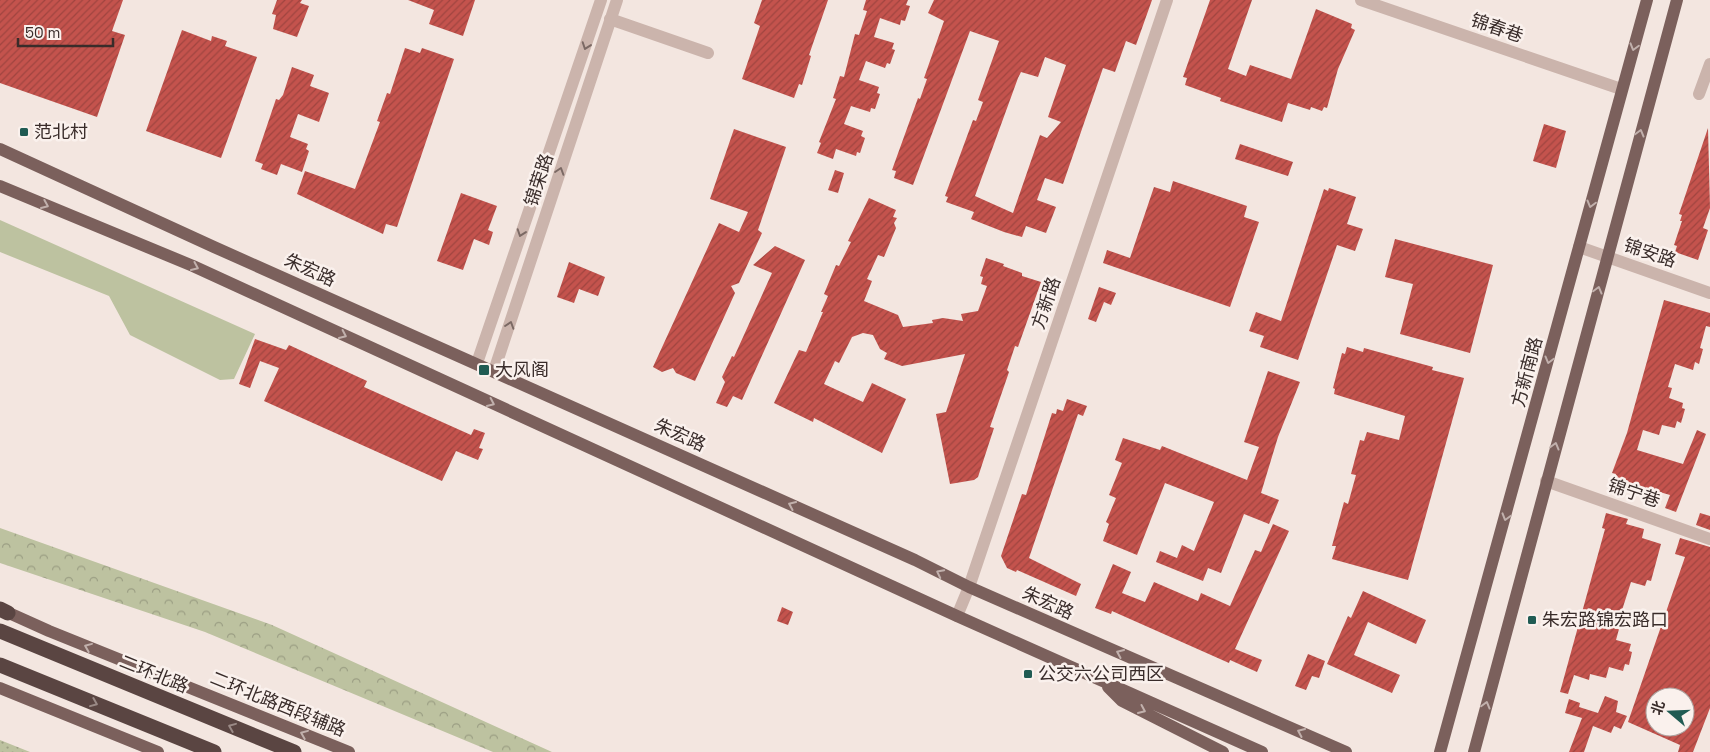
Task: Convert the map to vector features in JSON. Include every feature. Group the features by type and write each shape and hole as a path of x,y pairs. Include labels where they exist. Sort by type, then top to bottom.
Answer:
{"highway":[{"name":"二环北路","path":"2,631 294,752"},
{"path":"0,665 214,752"}],"main road":[{"name":"方新南路","path":"1440,752 1647,0"},
{"path":"1474,752 1606,257 1677,0"},
{"name":"朱宏路","path":"0,149 214,247 906,556 969,587 1346,752"},
{"path":"0,186 193,266 957,616 1262,752"},
{"name":"二环北路西段辅路","path":"3,610 349,752"},
{"path":"1103,682 1122,701 1223,752"},
{"path":"0,688 158,752"}],"street":[{"name":"锦荣路","path":"477,363 601,0"},
{"name":"锦荣路","path":"494,371 617,0"},
{"name":"方新路","path":"957,616 969,587 1167,0"},
{"name":"锦春巷","path":"1361,0 1621,89"},
{"path":"610,19 708,53"},
{"path":"1699,94 1710,64"},
{"name":"锦安路","path":"1579,247 1710,293"},
{"name":"锦宁巷","path":"1546,481 1710,539"}],"green space":[{"path":"0,220 255,334 234,379 220,380 130,335 109,296 0,252"},
{"path":"0,528 272,625 552,752 493,752 205,632 0,563"},
{"path":"0,740 30,752 0,752"}],"building":[{"path":"0,0 123,0 112,31 125,35 97,117 0,83"},
{"path":"277,0 302,0 300,3 309,6 297,37 273,29 276,15 272,14"},
{"path":"408,0 475,0 463,36 429,24 434,10"},
{"path":"762,0 828,0 809,55 811,56 802,85 799,84 794,98 742,79 760,26 754,23"},
{"path":"866,0 908,0 906,5 910,6 905,21 901,20 900,25 880,18 874,37 894,43 892,49 895,50 890,64 887,63 885,68 866,61 859,80 879,87 877,93 880,94 875,109 871,108 870,112 851,106 844,124 863,131 861,136 865,138 860,153 857,152 856,156 836,149 833,159 817,153 821,143 819,142 836,99 833,98 840,76 844,77 855,34 859,35 867,11 863,10"},
{"path":"934,0 1152,0 1136,45 1126,41 1115,72 1103,68 1063,184 1045,178 1037,200 1056,207 1046,233 1026,226 1022,237 1004,232 971,219 974,212 946,202 948,197 945,196 973,120 976,121 983,102 978,100 999,41 970,31 913,185 894,178 896,171 892,170 918,98 920,99 927,79 924,78 944,21 928,13","holes":["1045,57 1066,65 1048,117 1061,122 1047,138 1040,135 1013,213 975,196 1021,72 1038,77"]},
{"path":"1210,0 1252,0 1228,69 1246,76 1250,65 1291,79 1316,9 1352,24 1351,28 1355,30 1338,69 1327,108 1324,107 1322,111 1311,107 1310,110 1288,103 1282,122 1220,101 1221,98 1185,85 1187,78 1183,77"},
{"path":"182,30 211,41 212,36 227,41 225,46 257,57 221,158 146,131"},
{"path":"405,48 420,53 422,48 454,59 397,227 386,224 383,234 297,194 305,171 355,189 380,122 377,121 387,93 390,94"},
{"path":"292,67 314,75 310,86 329,93 319,122 298,114 290,137 308,144 306,149 309,151 302,172 281,164 277,175 261,169 263,164 255,161 276,99 279,100 283,95"},
{"path":"1544,124 1566,131 1556,168 1533,161"},
{"path":"1708,128 1710,208 1703,228 1708,230 1698,260 1675,252 1677,246 1674,245 1682,221 1680,221 1682,215 1679,214"},
{"path":"734,129 786,147 758,230 762,233 739,283 731,286 735,293 695,381 676,373 673,368 662,372 653,367 719,223 739,232 748,212 710,199"},
{"path":"1240,144 1293,162 1288,176 1235,159"},
{"path":"835,170 844,173 838,193 828,190"},
{"path":"1173,181 1247,206 1244,217 1259,222 1230,307 1103,263 1107,250 1130,258 1154,187 1170,192"},
{"path":"1329,188 1356,197 1347,224 1363,229 1355,251 1337,245 1298,360 1260,347 1264,336 1249,331 1256,312 1281,321 1324,189 1328,191"},
{"path":"461,193 497,206 488,230 493,232 489,245 474,239 463,270 437,261"},
{"path":"869,198 896,210 893,217 897,218 894,223 896,228 884,257 878,255 867,279 872,281 864,301 898,315 903,327 933,323 932,320 943,318 963,321 961,314 978,311 987,286 981,284 983,277 980,276 986,258 1022,273 1022,276 1041,282 1018,347 1015,346 1007,370 1009,372 990,427 994,428 978,477 974,480 950,484 936,414 946,412 965,354 902,366 884,359 887,353 880,349 873,335 863,333 852,337 839,363 835,361 824,384 863,402 872,383 906,399 882,453 814,418 813,422 774,403 799,350 806,352 828,296 824,294 836,265 839,266 851,242 848,241"},
{"path":"1395,239 1493,265 1470,353 1400,334 1413,284 1385,277"},
{"path":"775,246 805,260 742,400 733,396 727,407 716,403 725,382 722,377 732,356 734,357 772,273 753,265"},
{"path":"569,262 605,277 598,296 579,289 574,303 557,297"},
{"path":"1099,287 1116,293 1111,305 1104,302 1096,322 1088,319"},
{"path":"1664,300 1710,313 1710,327 1706,326 1700,348 1703,349 1699,364 1695,362 1693,370 1675,364 1668,387 1672,388 1669,398 1683,403 1682,408 1685,409 1681,423 1677,421 1675,428 1662,425 1659,435 1643,430 1637,450 1683,464 1697,430 1706,434 1676,512 1665,508 1670,495 1639,486 1638,490 1619,484 1620,481 1614,479 1616,474 1612,473 1627,433"},
{"path":"255,339 286,350 289,345 367,381 364,387 471,435 474,429 485,433 479,448 483,449 478,460 456,451 442,481 264,401 279,368 260,361 250,388 239,384"},
{"path":"1347,347 1363,352 1364,348 1433,367 1432,370 1464,378 1408,580 1332,559 1336,546 1332,546 1344,502 1348,504 1356,475 1351,474 1360,440 1364,441 1367,432 1399,440 1405,416 1334,394 1335,389 1333,388 1342,353 1345,354"},
{"path":"1268,371 1300,382 1278,437 1261,493 1279,500 1269,524 1244,514 1221,573 1208,568 1203,581 1156,562 1160,551 1177,558 1182,545 1194,551 1214,502 1165,483 1137,555 1103,541 1109,524 1106,522 1116,498 1109,495 1122,463 1115,460 1123,438 1160,450 1162,446 1247,480 1259,447 1244,442"},
{"path":"1067,399 1087,406 1083,416 1078,414 1029,558 1081,584 1076,596 1017,570 1016,572 1007,568 1001,556 1022,494 1026,495 1052,413 1056,414 1057,409 1063,411"},
{"path":"1606,513 1628,519 1626,524 1644,529 1642,538 1661,544 1651,581 1647,580 1645,586 1631,582 1616,629 1619,629 1616,640 1631,644 1629,651 1632,652 1629,665 1625,664 1623,671 1609,667 1606,678 1590,674 1589,680 1574,675 1568,694 1560,692 1605,529 1602,528"},
{"path":"1700,513 1710,516 1710,530 1696,525"},
{"path":"1273,524 1289,531 1235,649 1262,660 1257,672 1230,660 1229,663 1112,611 1111,614 1095,608 1113,564 1131,572 1122,593 1145,602 1154,582 1198,601 1201,593 1230,606 1255,550 1261,552"},
{"path":"1680,538 1710,547 1710,708 1693,752 1678,752 1680,745 1662,737 1695,737 1695,687 1645,687 1645,730 1628,722 1685,557 1675,554"},
{"path":"1363,591 1426,620 1416,644 1368,622 1354,655 1400,675 1392,693 1327,664 1348,616 1351,618"},
{"path":"782,607 793,612 788,625 777,621"},
{"path":"1308,654 1325,661 1319,678 1312,676 1306,690 1295,686"},
{"path":"1605,696 1618,701 1616,712 1627,716 1621,729 1614,726 1611,733 1593,726 1584,752 1569,752 1582,718 1565,713 1569,699 1580,703 1579,707 1598,713"}],"place":[{"name":"范北村","path":"24,132"},
{"name":"大风阁","path":"484,370"},
{"name":"朱宏路锦宏路口","path":"1532,620"},
{"name":"公交六公司西区","path":"1028,674"}]}
